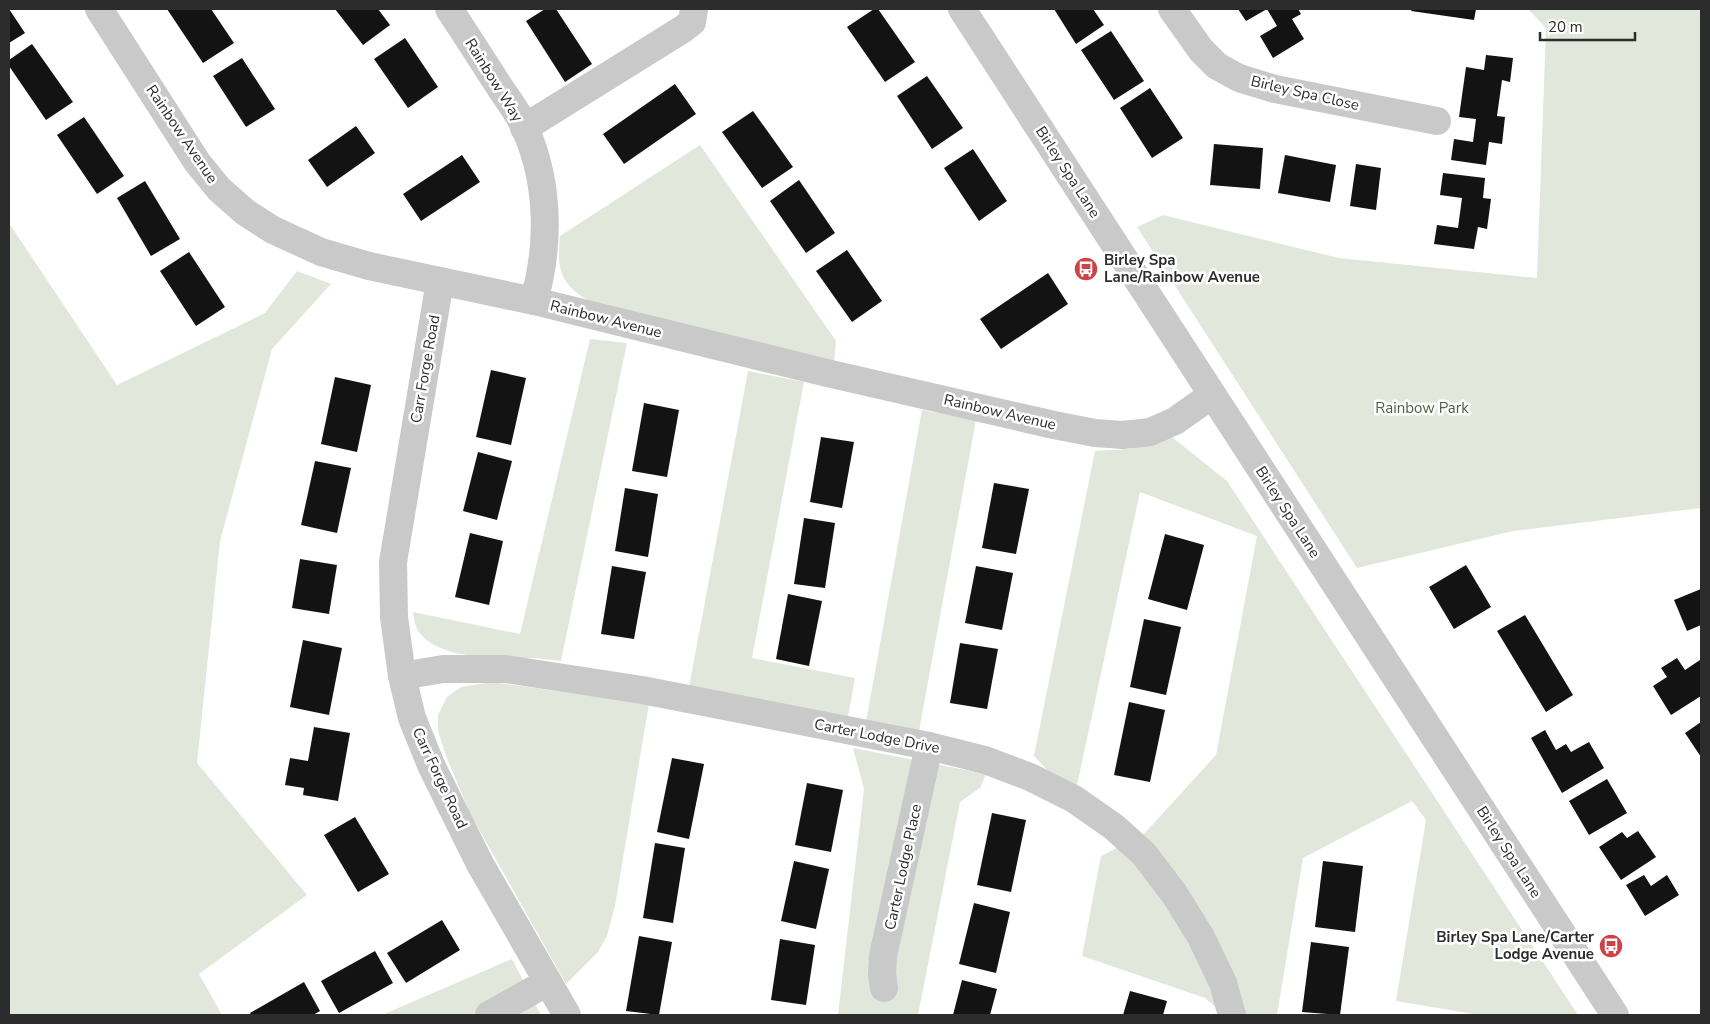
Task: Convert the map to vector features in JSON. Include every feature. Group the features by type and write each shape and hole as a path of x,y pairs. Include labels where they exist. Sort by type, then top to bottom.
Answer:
{"street":[{"name":"Rainbow Avenue","path":"99,9 197,162 219,189 245,212 273,230 321,252 369,266 534,301 812,369 1095,433 1123,435 1150,432 1175,421 1212,395"},
{"name":"Rainbow Way","path":"448,9 520,118 542,183 545,217 541,274 534,301"},
{"path":"524,128 684,29 692,22 694,9"},
{"name":"Birley Spa Lane","path":"962,9 1615,1015"},
{"name":"Birley Spa Close","path":"1172,9 1201,50 1217,66 1239,78 1275,89 1437,121"},
{"name":"Carr Forge Road","path":"440,281 393,562 394,617 402,676 412,718 431,765 480,864 567,1015"},
{"name":"Carter Lodge Drive","path":"402,676 443,669 506,669 642,690 929,746 986,760 1030,777 1074,799 1114,827 1144,854 1175,895 1201,937 1223,983 1232,1015"},
{"name":"Carter Lodge Place","path":"884,988 882,974 883,956 929,746"},
{"path":"489,1015 548,982"}],"green space":[{"name":"Rainbow Park","path":"1528,9 1701,9 1701,508 1513,531 1357,568 1137,227 1163,215 1339,258 1537,278 1546,28"},
{"path":"700,145 836,341 834,362 594,304 568,284 559,260 560,236"},
{"path":"9,223 117,385 265,313 297,271 331,284 272,349 220,541 197,763 307,895 199,974 222,1015 9,1015"},
{"path":"590,339 627,343 561,661 534,658 486,657 440,648 428,641 418,631 413,612 520,634"},
{"path":"748,371 804,382 752,658 855,678 848,717 689,687"},
{"path":"922,410 976,420 919,731 866,722"},
{"path":"1172,437 1227,481 1578,1015 1479,1015 1396,1001 1426,820 1412,801 1303,858 1277,1015 1225,1015 1205,998 1082,956 1101,856 1144,834 1216,755 1257,536 1140,492 1074,799 1034,756 1095,451 1129,449"},
{"path":"492,682 649,704 615,906 607,936 598,952 566,984 471,815 446,756 438,731 438,715 447,697 461,687"},
{"path":"853,748 986,774 980,788 960,802 918,1015 838,1015 864,789"},
{"path":"512,959 541,1015 382,1015"}],"building":[{"path":"9,9 25,33 9,43"},
{"path":"167,9 211,9 234,43 203,63"},
{"path":"335,9 378,9 390,25 363,45"},
{"path":"545,9 556,9 592,64 565,82 526,21"},
{"path":"874,9 878,9 915,62 885,82 847,27"},
{"path":"1054,9 1093,9 1104,25 1076,44"},
{"path":"1238,9 1267,9 1246,21"},
{"path":"1267,9 1298,9 1301,14 1292,19 1304,39 1273,58 1260,36 1277,26"},
{"path":"1412,9 1476,9 1474,20 1411,11"},
{"path":"1111,31 1144,81 1114,100 1081,50"},
{"path":"405,38 438,87 408,108 374,59"},
{"path":"32,44 73,102 46,120 9,66 9,60"},
{"path":"1486,55 1513,58 1510,82 1502,80 1497,116 1505,117 1502,144 1489,142 1486,165 1451,160 1454,139 1473,142 1476,119 1459,117 1466,67 1484,70"},
{"path":"242,58 275,109 246,127 213,76"},
{"path":"927,76 963,128 932,149 897,96"},
{"path":"675,84 696,114 624,164 603,134"},
{"path":"1150,88 1183,138 1152,158 1120,108"},
{"path":"753,111 793,167 762,188 722,132"},
{"path":"84,117 124,176 97,194 57,135"},
{"path":"356,126 375,153 327,187 308,160"},
{"path":"1214,144 1263,148 1260,189 1210,185"},
{"path":"973,149 1007,201 979,221 944,168"},
{"path":"462,155 480,182 421,221 403,194"},
{"path":"1285,155 1336,165 1330,202 1278,193"},
{"path":"1356,164 1381,168 1376,210 1350,206"},
{"path":"1443,173 1485,178 1483,198 1491,199 1487,229 1478,227 1474,249 1434,244 1437,225 1458,228 1462,198 1440,195"},
{"path":"799,180 835,233 806,253 770,201"},
{"path":"145,181 180,239 151,256 117,198"},
{"path":"847,250 882,301 852,322 816,271"},
{"path":"189,252 225,307 196,326 160,271"},
{"path":"1048,273 1068,304 1001,349 980,319"},
{"path":"491,370 526,378 511,445 476,437"},
{"path":"335,377 371,385 357,452 321,444"},
{"path":"644,403 679,410 667,477 632,471"},
{"path":"821,437 854,442 842,508 810,502"},
{"path":"478,452 512,461 497,520 463,511"},
{"path":"315,461 351,468 337,533 301,525"},
{"path":"994,483 1029,489 1016,554 982,548"},
{"path":"625,488 658,494 648,557 615,551"},
{"path":"804,518 835,523 825,588 794,584"},
{"path":"470,533 503,541 489,605 455,597"},
{"path":"1165,534 1204,545 1187,610 1148,599"},
{"path":"300,559 337,565 329,614 292,608"},
{"path":"1466,565 1491,607 1454,629 1429,587"},
{"path":"612,566 646,572 634,639 601,634"},
{"path":"976,566 1013,573 1002,630 965,623"},
{"path":"1701,589 1701,625 1687,631 1674,600"},
{"path":"788,594 822,601 809,666 776,659"},
{"path":"1525,615 1573,695 1546,712 1497,631"},
{"path":"1144,619 1181,627 1166,695 1130,687"},
{"path":"303,640 342,648 329,715 290,707"},
{"path":"960,643 998,649 987,709 950,703"},
{"path":"1677,658 1685,670 1700,660 1701,696 1671,715 1653,686 1667,677 1661,668"},
{"path":"1129,702 1165,710 1150,782 1114,775"},
{"path":"1701,722 1701,757 1685,733"},
{"path":"314,727 350,733 338,801 303,795 304,788 285,785 290,758 308,761"},
{"path":"1545,730 1556,750 1566,744 1571,752 1589,742 1604,768 1562,793 1531,738"},
{"path":"672,758 704,764 689,839 657,832"},
{"path":"1607,779 1627,813 1589,835 1569,801"},
{"path":"807,783 843,790 831,852 795,845"},
{"path":"992,813 1026,820 1011,892 977,885"},
{"path":"355,817 389,874 358,892 324,835"},
{"path":"1638,831 1656,857 1621,880 1599,847 1622,832 1627,838"},
{"path":"655,843 685,848 673,923 643,918"},
{"path":"794,861 829,869 816,929 781,921"},
{"path":"1323,861 1363,866 1355,932 1315,927"},
{"path":"1644,875 1651,886 1667,875 1679,895 1645,916 1626,885"},
{"path":"974,903 1010,912 996,973 959,964"},
{"path":"442,920 460,950 406,983 387,953"},
{"path":"639,936 672,942 659,1015 626,1011"},
{"path":"780,939 815,945 806,1005 771,1000"},
{"path":"1311,942 1349,947 1340,1015 1302,1012"},
{"path":"375,951 393,983 339,1013 321,981"},
{"path":"962,980 997,989 990,1015 953,1015"},
{"path":"304,982 320,1011 313,1015 251,1015 250,1013"},
{"path":"1130,991 1167,1001 1163,1015 1123,1015"}],"place":[{"name":"Birley Spa Lane/Rainbow Avenue","path":"1086,269"},
{"name":"Birley Spa Lane/Carter Lodge Avenue","path":"1611,946"}]}
